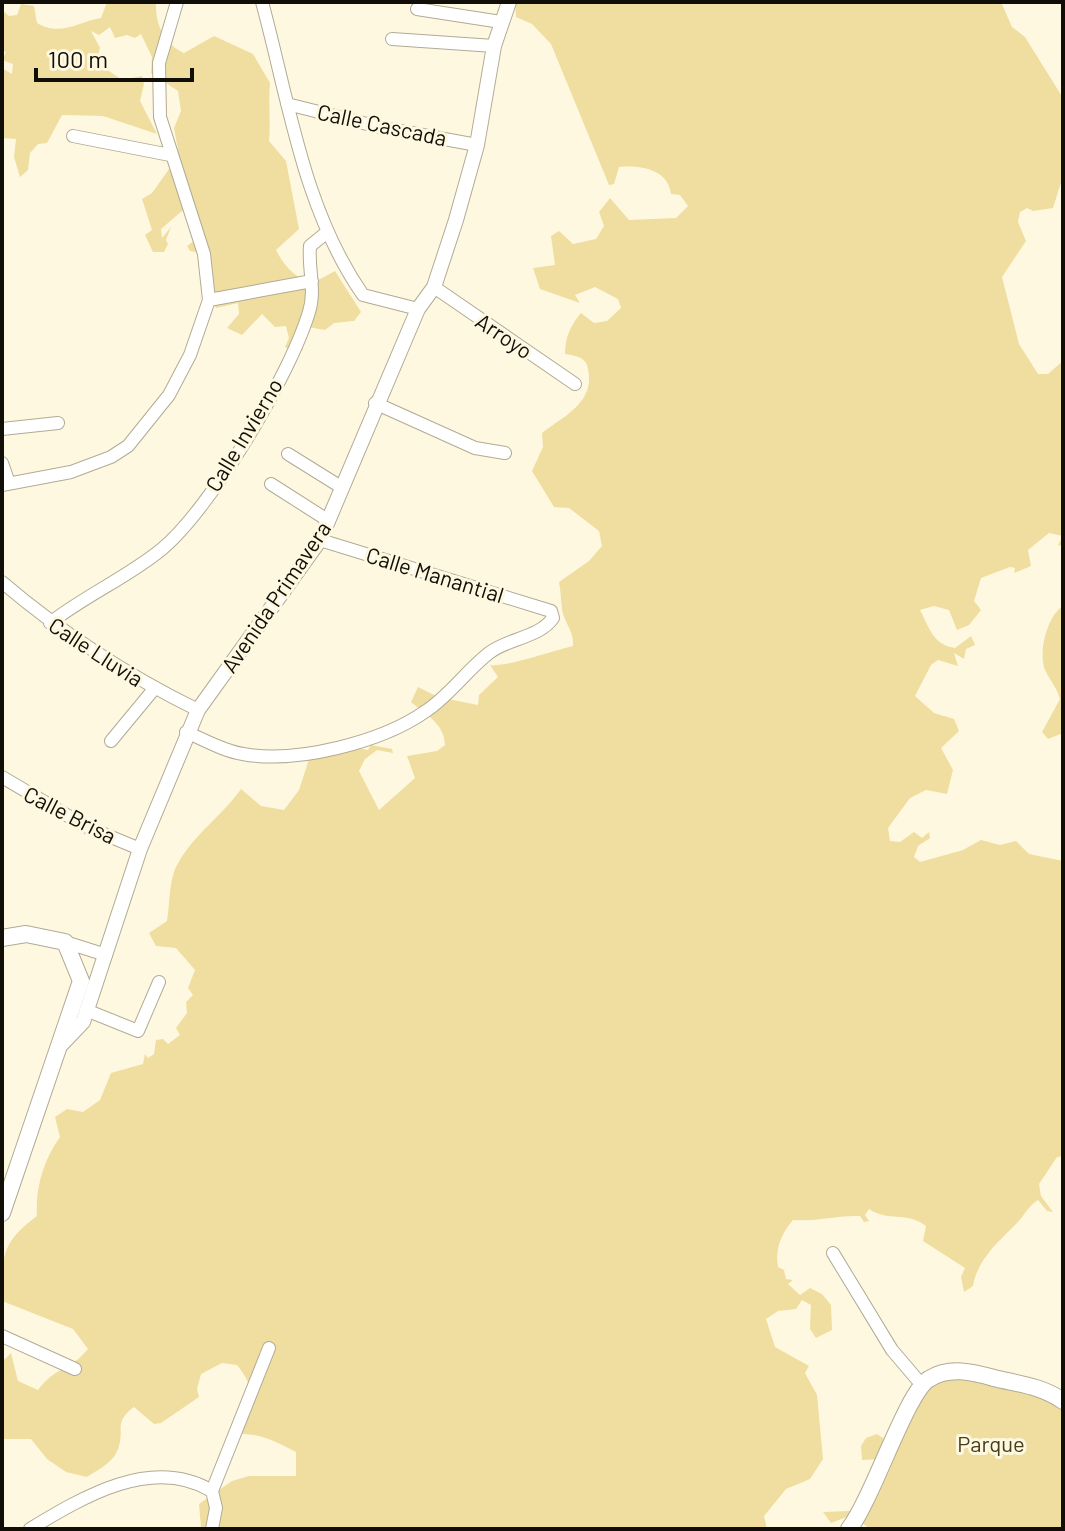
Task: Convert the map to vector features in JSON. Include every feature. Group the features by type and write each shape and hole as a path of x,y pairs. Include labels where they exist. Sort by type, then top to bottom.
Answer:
{"main road":[{"path":"2,938 26,934 65,942 81,981 2,1213"},
{"path":"849,1529 877,1481 921,1384 934,1376 959,1371 1039,1388 1063,1401"}],"street":[{"path":"2,463 5,484 71,472 111,457 128,446 169,395 190,355 209,300 204,254 160,117 159,63 177,2"},
{"path":"262,2 287,104 326,233 363,295 418,309"},
{"name":"Avenida Primavera","path":"62,1044 79,1027 86,1010 140,849 186,732 198,710 320,540 375,403 418,309 434,287 477,145 494,46 509,2"},
{"path":"417,9 501,22"},
{"path":"392,39 494,46"},
{"name":"Calle Cascada","path":"287,104 379,127 477,145"},
{"path":"73,136 170,155"},
{"name":"Calle Invierno","path":"50,623 86,595 161,549 198,511 227,472 282,372 309,314 312,281 310,246 326,233"},
{"path":"209,300 312,281"},
{"name":"Arroyo","path":"434,287 575,384"},
{"path":"375,403 475,448 505,453"},
{"path":"2,429 58,423"},
{"path":"288,454 341,487"},
{"path":"271,484 329,521"},
{"name":"Calle Manantial","path":"186,732 246,755 296,756 339,747 388,731 425,712 490,652 548,625 554,616 551,611 320,540"},
{"name":"Calle Lluvia","path":"2,582 50,623 154,689 198,710"},
{"path":"111,741 154,689"},
{"name":"Calle Brisa","path":"2,777 87,827 140,849"},
{"path":"65,942 106,955"},
{"path":"86,1010 138,1031 159,982"},
{"path":"833,1253 892,1350 921,1384"},
{"path":"2,1336 75,1369"},
{"path":"212,1529 216,1508 212,1491 269,1348"},
{"path":"30,1529 76,1502 147,1478 170,1475 190,1480 212,1491"}],"green space":[{"path":"107,2 156,2 162,32 171,44 184,53 214,36 253,54 270,83 269,141 286,161 299,229 276,250 291,271 307,281 313,283 335,271 361,312 354,321 334,323 325,330 308,327 300,337 303,350 293,352 285,347 289,338 286,326 275,327 262,314 242,335 227,328 239,314 238,303 216,308 210,289 211,268 207,254 190,251 187,246 202,235 190,210 182,211 161,229 162,238 171,227 166,240 168,244 164,252 153,252 145,235 152,230 142,199 152,193 179,155 174,128 181,111 178,91 151,73 152,57 141,34 135,38 127,35 115,38 110,27 99,35 91,31 100,48 98,55 109,71 122,80 142,76 144,84 140,101 157,134 103,116 62,115 47,143 38,144 30,153 28,170 20,177 14,157 16,139 2,138 2,68 12,74 13,64 2,60 6,52 2,50 2,10 9,16 17,15 21,4 34,6 37,23 61,29 101,18"},
{"path":"515,2 1001,2 1012,27 1025,37 1063,98 1063,176 1053,208 1033,211 1027,208 1020,212 1018,222 1026,241 1002,277 1019,344 1038,374 1048,374 1063,361 1063,536 1049,533 1028,550 1031,566 1014,573 1015,568 1010,567 981,578 974,601 981,610 969,625 957,630 949,610 934,606 920,610 933,634 942,643 955,648 971,636 975,645 966,649 964,659 954,653 958,666 938,660 931,665 915,696 934,713 954,719 959,731 941,748 953,770 947,794 926,790 910,798 888,828 890,841 900,842 914,832 922,838 929,832 930,838 918,846 914,857 920,862 963,850 981,840 1000,845 1016,841 1029,854 1063,861 1063,1156 1057,1157 1039,1184 1041,1196 1053,1212 1047,1211 1038,1200 1031,1205 990,1252 979,1268 973,1286 964,1292 961,1277 965,1268 923,1241 926,1226 919,1221 883,1215 869,1209 865,1215 869,1221 864,1222 860,1216 793,1220 780,1242 778,1267 784,1270 786,1279 793,1280 788,1284 800,1295 810,1288 822,1294 831,1305 832,1330 816,1338 810,1329 811,1305 802,1300 796,1309 778,1311 766,1319 775,1347 809,1366 805,1373 817,1395 823,1459 810,1479 786,1489 764,1516 767,1529 201,1528 199,1504 232,1481 249,1476 296,1476 296,1452 261,1437 237,1434 233,1428 246,1413 252,1398 248,1383 237,1365 222,1363 201,1374 197,1389 199,1397 161,1423 154,1424 134,1407 122,1421 119,1446 110,1461 87,1477 66,1472 47,1459 31,1439 2,1439 2,1362 11,1353 18,1381 38,1390 88,1349 73,1329 2,1301 3,1262 10,1243 37,1216 42,1174 60,1137 55,1117 67,1109 83,1112 100,1100 111,1073 143,1064 145,1054 148,1058 154,1054 156,1040 163,1039 168,1044 180,1035 176,1028 187,1013 186,1002 193,995 188,988 195,970 176,948 156,946 149,933 167,921 172,877 184,854 241,789 261,806 284,810 299,790 310,756 342,745 368,750 371,745 392,749 393,753 377,750 365,759 359,771 379,810 415,778 407,756 437,751 445,745 438,725 411,702 418,687 438,697 478,705 479,695 498,677 490,665 573,646 563,614 559,582 589,561 602,546 599,531 569,508 554,507 532,471 543,447 542,433 581,402 588,386 586,362 565,354 571,327 581,313 594,323 607,321 621,308 618,299 595,287 575,295 580,303 540,289 533,268 555,265 551,236 559,231 573,244 596,239 604,226 599,212 610,198 629,220 676,218 688,206 680,195 671,194 665,179 652,170 619,167 614,184 609,185 551,44 532,24 516,17"},
{"path":"1063,606 1063,733 1048,739 1042,732 1060,699 1045,670 1043,644 1052,618"},
{"name":"Parque","path":"952,1362 1055,1388 1063,1396 1063,1529 870,1529 852,1515 831,1523 823,1512 849,1511 868,1498 882,1459 862,1460 861,1446 866,1438 877,1434 889,1442 906,1434 901,1425"}]}
